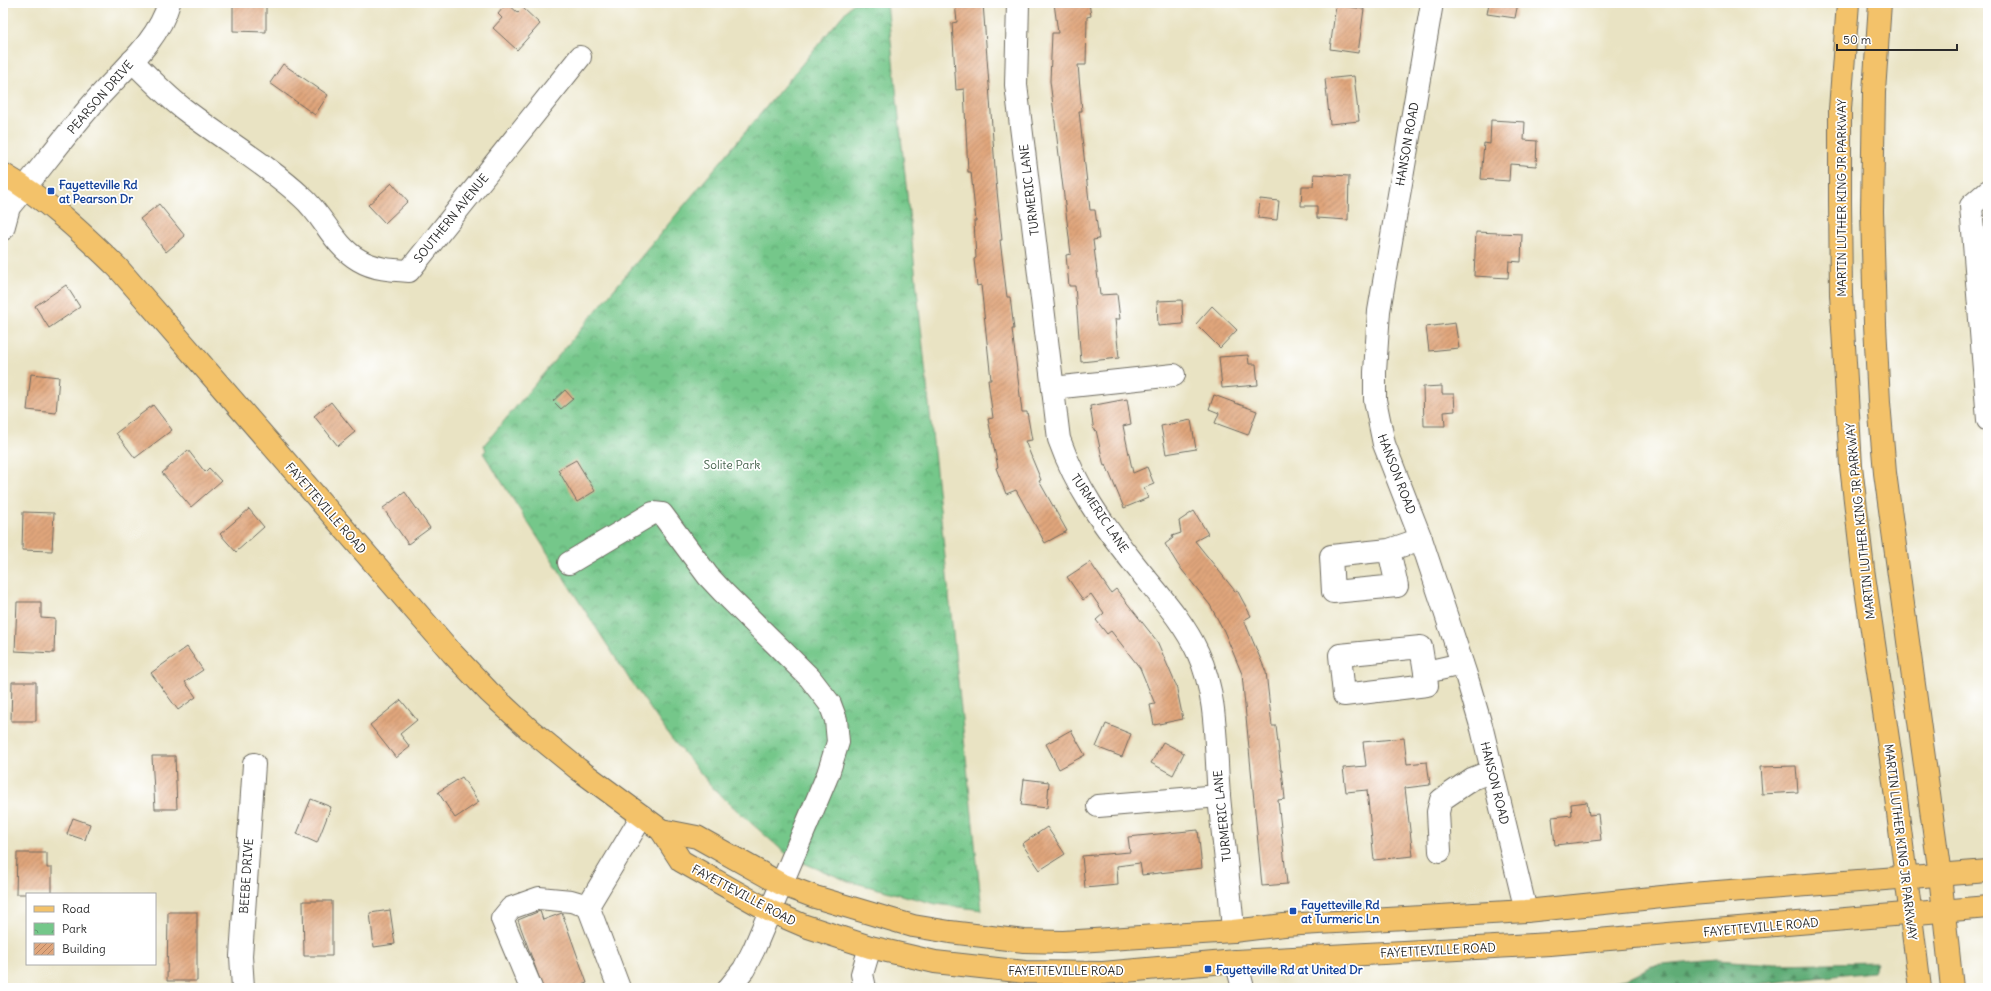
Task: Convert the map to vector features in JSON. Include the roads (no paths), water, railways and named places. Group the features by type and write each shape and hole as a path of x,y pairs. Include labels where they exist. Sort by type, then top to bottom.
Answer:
{"main road":[{"name":"MARTIN LUTHER KING JR PARKWAY","path":"1848,3 1840,109 1840,201 1841,294 1852,466 1863,569 1892,766 1920,988"},
{"path":"1880,3 1874,92 1872,211 1874,324 1879,402 1885,473 1940,875 1952,988"},
{"name":"FAYETTEVILLE ROAD","path":"3,174 26,187 80,231 118,268 452,653 489,692 578,769 661,830 681,862 770,911 805,926 870,947 935,962 1025,972 1103,973 1236,961 1550,944 1988,908"},
{"name":"FAYETTEVILLE ROAD","path":"661,830 697,837 781,884 815,897 913,926 1024,941 1100,941 1233,931 1284,925 1526,911 1684,895 1988,871"}],"street":[{"name":"PEARSON DRIVE","path":"3,229 9,207 96,99 132,61 155,32 164,19 169,3"},
{"name":"TURMERIC LANE","path":"1018,3 1016,85 1059,438 1069,467 1102,522 1174,613 1198,653 1209,689 1233,931"},
{"name":"HANSON ROAD","path":"1432,3 1379,311 1375,372 1376,400 1384,444 1421,539 1462,664 1492,771 1526,911"},
{"name":"SOUTHERN AVENUE","path":"132,61 185,110 266,167 304,199 342,247 358,260 383,269 408,271 580,57"},
{"path":"1988,191 1971,206 1988,420"},
{"path":"1053,388 1174,375"},
{"path":"569,563 653,512 662,514 708,576 810,678 830,704 835,714 838,732 835,754 754,949 744,969 729,988"},
{"path":"1389,550 1421,539"},
{"path":"1426,672 1462,664"},
{"name":"BEEBE DRIVE","path":"243,988 241,956 254,764"},
{"path":"1440,851 1438,812 1441,800 1472,779 1492,771"},
{"path":"1098,806 1219,796"},
{"path":"588,906 642,816"},
{"path":"531,988 502,919 511,908 539,898 571,901 588,906"},
{"path":"588,906 619,988"},
{"path":"865,988 862,974 870,947"},
{"path":"1236,961 1243,988"}],"place":[{"name":"Fayetteville Rd at Pearson Dr","path":"51,191"},
{"name":"Fayetteville Rd at Turmeric Ln","path":"1293,911"},
{"name":"Fayetteville Rd at United Dr","path":"1208,969"}],"park label":[{"name":"Solite Park","path":"732,464"}]}
